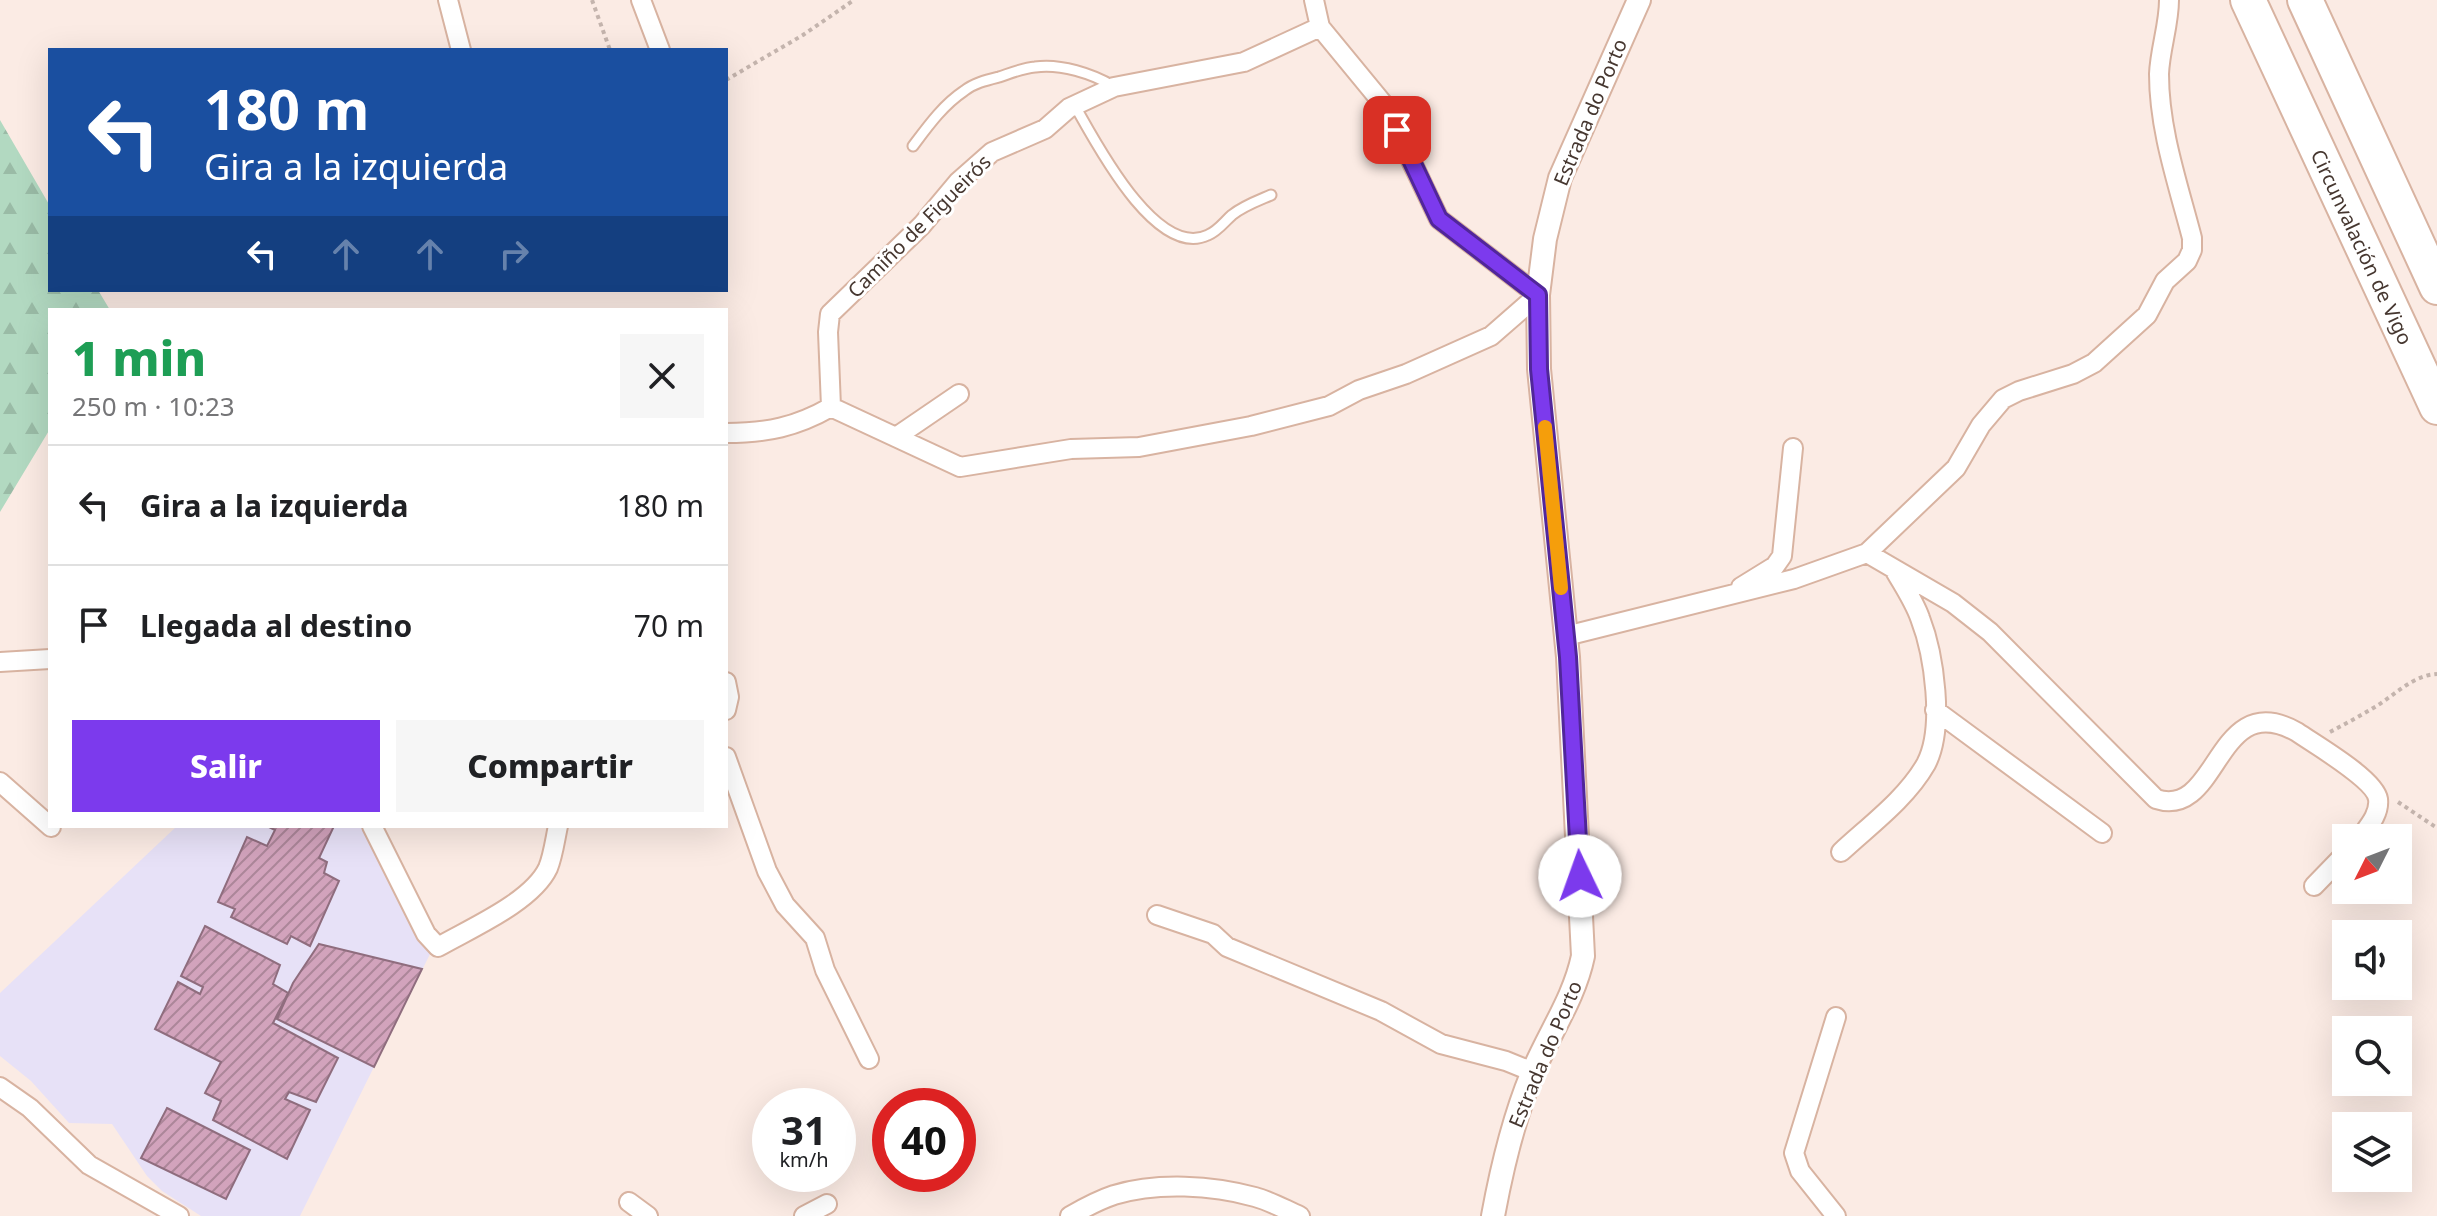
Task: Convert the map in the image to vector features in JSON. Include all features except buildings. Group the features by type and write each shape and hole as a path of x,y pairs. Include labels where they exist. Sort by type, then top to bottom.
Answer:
{"highway":[{"name":"Circunvalación de Vigo","path":"2248,0 2437,407"},
{"path":"2305,0 2437,287"}],"street":[{"path":"448,0 460,48"},
{"path":"641,0 659,48"},
{"path":"728,433 783,428 804,422 831,407 960,467 1071,449 1139,447 1251,426 1329,406 1359,390 1406,374 1491,336 1538,295 1439,219 1385,106 1320,27 1314,0"},
{"name":"Estrada do Porto","path":"1493,1216 1509,1138 1533,1072 1575,989 1583,956 1566,636 1539,369 1538,295 1545,239 1560,178 1639,0"},
{"path":"1566,636 1794,579 1867,553 1956,468 1993,409 2019,391 2073,374 2094,363 2147,315 2165,281 2187,261 2192,250 2192,238 2166,141 2161,107 2159,71 2169,23 2169,0"},
{"name":"Camiño de Figueirós","path":"831,407 830,314 922,225 958,182 992,152 1045,129 1075,106 1114,87 1244,62 1320,27"},
{"path":"896,437 959,394"},
{"path":"1733,594 1775,566 1782,556 1793,448"},
{"path":"1867,553 1953,603 1990,632 2156,799 2169,802 2187,797 2240,731 2261,721 2284,725 2362,778 2375,791 2378,800 2377,811 2369,824"},
{"path":"1841,852 1903,795 1931,751 1935,710 1929,645 1920,616 1894,569"},
{"path":"0,662 48,659"},
{"path":"1935,710 2102,833"},
{"path":"728,763 767,871 785,905 815,938 825,970 869,1059"},
{"path":"0,782 48,824"},
{"path":"373,828 426,934 438,947 512,904 539,883 549,866 558,828"},
{"path":"2314,886 2332,867"},
{"path":"1157,915 1213,934 1227,947 1381,1011 1441,1044 1506,1061 1533,1072"},
{"path":"1836,1017 1794,1153 1800,1171 1836,1216"},
{"path":"0,1087 30,1108 89,1165 179,1216"},
{"path":"1070,1216 1115,1195 1146,1189 1185,1188 1222,1190 1256,1197 1300,1216"},
{"path":"629,1202 648,1216"},
{"path":"804,1216 827,1204"}],"lane":[{"path":"913,146 945,106 965,90 1025,69 1039,66 1065,69 1098,77 1114,87"},
{"path":"1075,106 1112,168 1145,211 1173,233 1190,238 1206,236 1234,213 1271,195"}],"path":[{"path":"592,0 609,48"},
{"path":"728,79 803,35 854,0"},
{"path":"2309,740 2324,736 2375,707 2414,680 2426,674 2437,674"},
{"path":"2375,791 2386,793 2437,828"}],"shaded area":[{"path":"175,828 366,828 430,954 300,1216 201,1216 162,1191 147,1176 112,1124 69,1123 31,1081 0,1056 0,993"}],"green space":[{"path":"0,120 48,203 48,292 99,292 109,308 48,308 48,432 0,512"}],"slow traffic":[{"path":"1545,427 1561,588"}],"route":[{"path":"1397,130 1439,219 1538,295 1539,369 1568,657 1580,876"}]}
